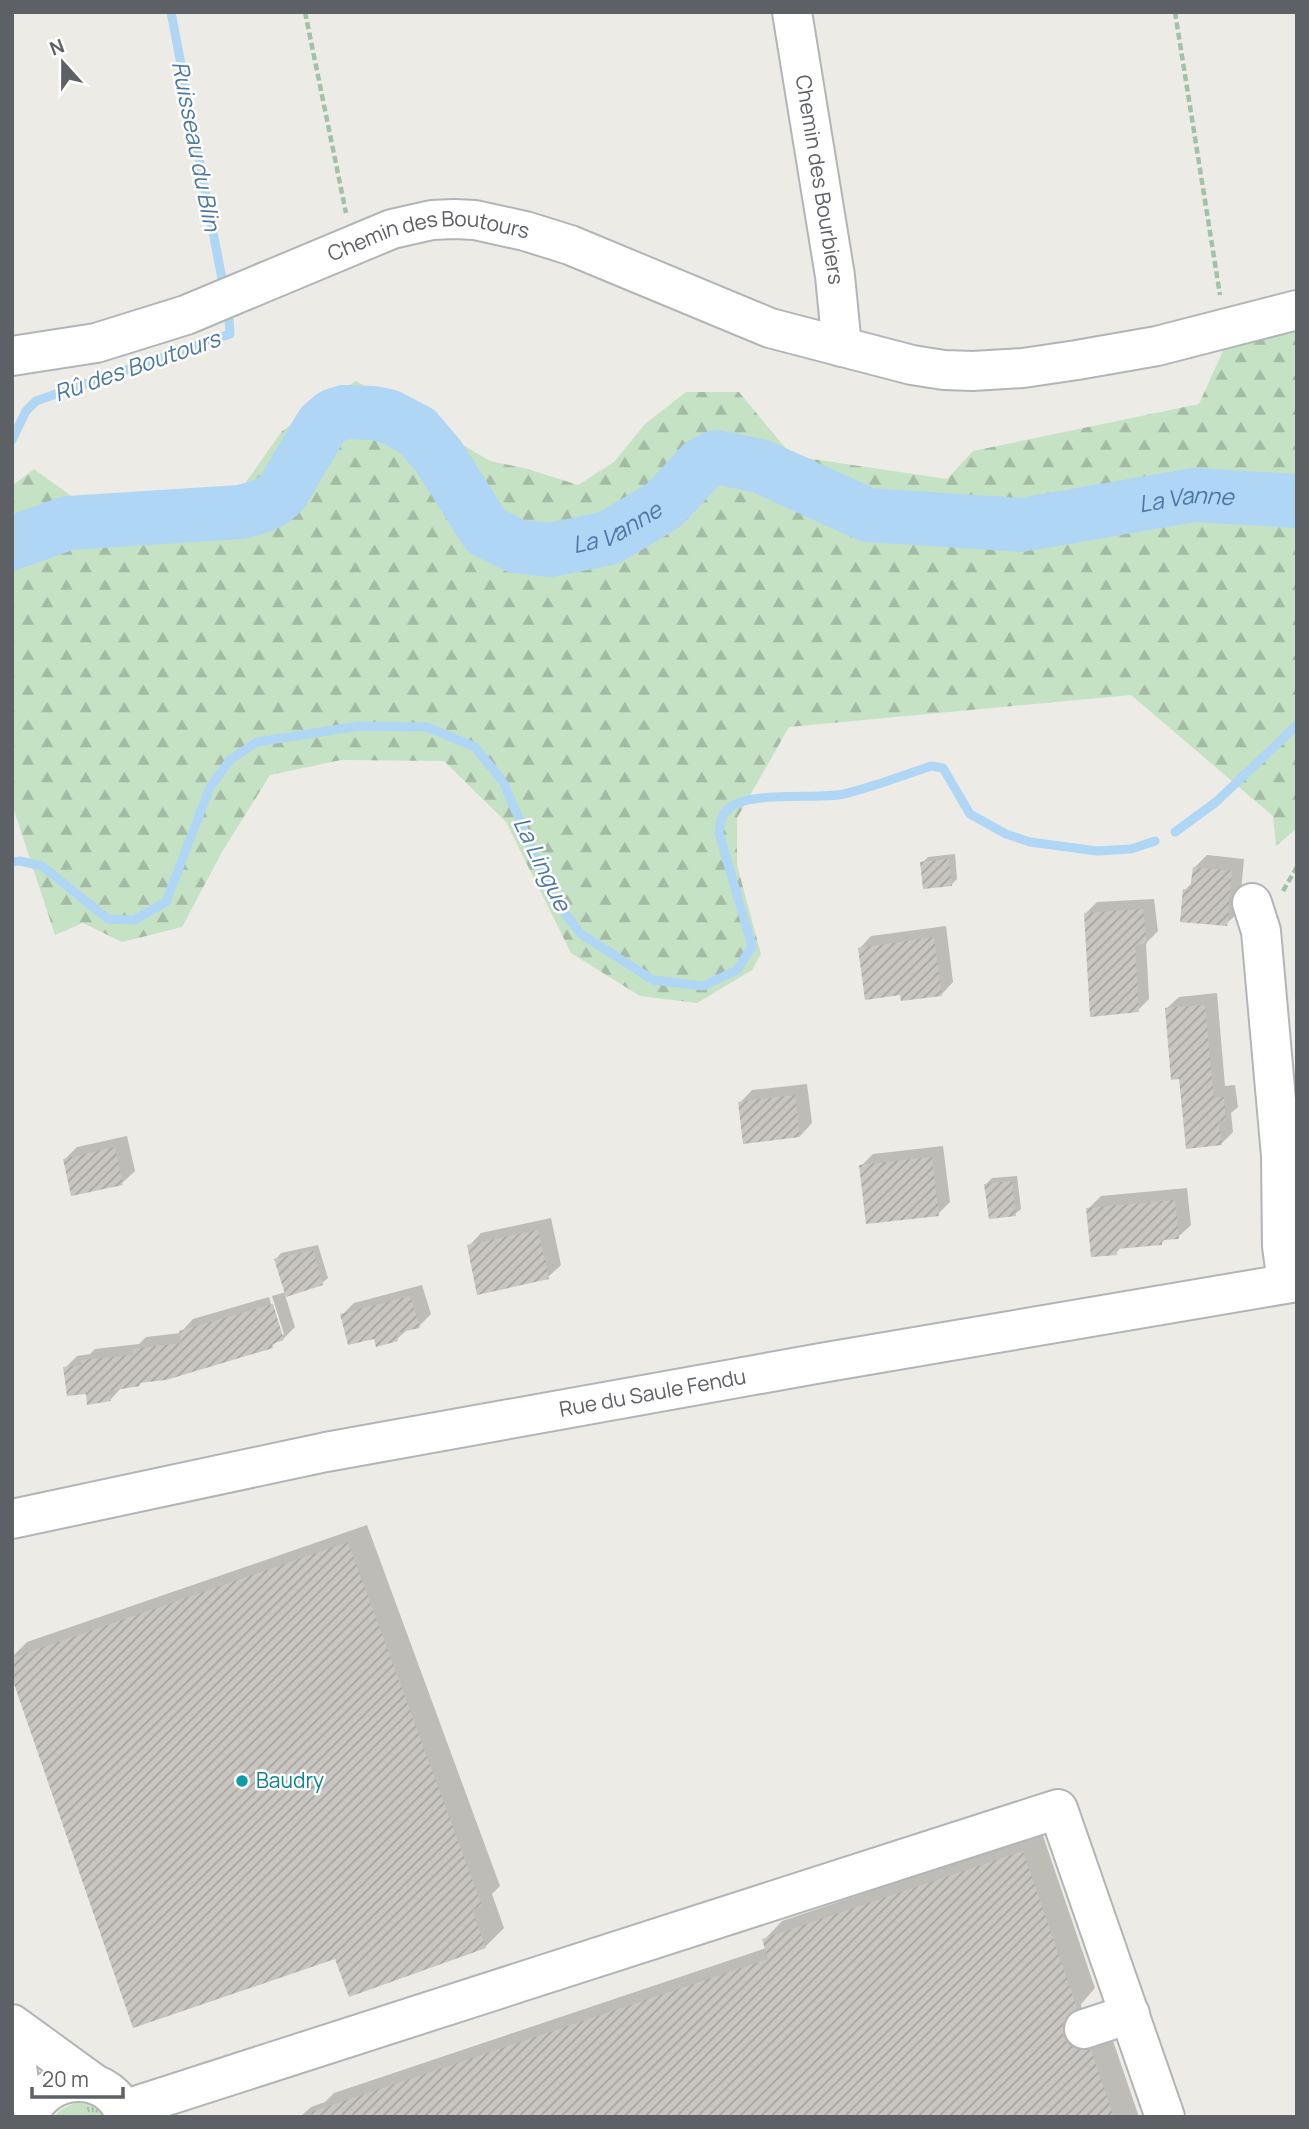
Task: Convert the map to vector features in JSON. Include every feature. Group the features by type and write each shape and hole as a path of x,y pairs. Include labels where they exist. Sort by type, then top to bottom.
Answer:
{"street":[{"name":"Chemin des Bourbiers","path":"792,12 835,276 842,347"},
{"name":"Chemin des Boutours","path":"12,356 96,343 186,315 392,229 454,219 475,220 525,231 570,245 770,328 912,365 944,370 1023,368 1077,360 1157,346 1297,310"},
{"path":"1252,903 1261,931 1289,1156 1282,1246 1292,1282"},
{"name":"Rue du Saule Fendu","path":"12,1519 340,1450 834,1360 1292,1282"},
{"path":"12,2024 107,2091 124,2113 1058,1809 1165,2117"},
{"path":"1084,2029 1130,2014"},
{"path":"12,2031 27,2117"},
{"path":"27,2117 40,2096 52,2088 66,2082 96,2084"}],"path":[{"path":"305,12 352,245"},
{"path":"1175,12 1225,328"}],"green space":[{"path":"1297,328 1297,828 1276,846 1273,816 1131,695 789,727 737,818 737,865 761,954 752,970 697,1003 640,996 571,953 506,822 444,761 341,760 270,775 222,852 182,927 122,942 83,923 55,935 12,804 12,486 34,469 89,509 239,492 282,431 356,381 490,461 528,469 578,485 614,462 645,424 686,392 739,392 792,456 947,479 973,451 1199,404 1226,344"},
{"path":"76,2103 92,2106 104,2117 55,2117 64,2108"}],"building":[{"path":"949,859 952,886 923,889 920,862"},
{"path":"1193,867 1232,871 1227,926 1180,922 1183,889 1190,890"},
{"path":"1143,909 1147,943 1135,945 1139,1012 1090,1017 1084,913"},
{"path":"934,937 942,996 901,1001 900,995 865,1000 858,948"},
{"path":"1205,1005 1214,1098 1224,1097 1226,1121 1219,1121 1222,1145 1186,1149 1179,1079 1171,1080 1165,1008"},
{"path":"795,1095 800,1137 743,1144 738,1102"},
{"path":"115,1147 123,1185 71,1196 63,1159"},
{"path":"932,1157 939,1216 866,1224 859,1165"},
{"path":"1012,1181 1016,1216 989,1219 984,1184"},
{"path":"1175,1200 1179,1239 1162,1240 1162,1245 1116,1249 1117,1255 1091,1257 1086,1208"},
{"path":"538,1230 549,1279 477,1295 467,1245"},
{"path":"313,1250 323,1285 286,1297 274,1259"},
{"path":"410,1296 420,1328 396,1333 398,1341 376,1347 374,1339 348,1345 340,1314"},
{"path":"273,1304 284,1340 272,1344 273,1348 166,1380 139,1383 140,1386 109,1391 111,1401 87,1405 86,1394 67,1396 63,1367 82,1365 81,1360 133,1355 132,1349 182,1343 179,1331"},
{"name":"Baudry","path":"348,1542 482,1906 472,1910 486,1948 349,1997 335,1959 133,2028 12,1678 12,1658"},
{"path":"1023,1851 1077,2008 1068,2014 1063,2024 1063,2036 1069,2045 1079,2050 1091,2050 1114,2117 312,2117 311,2112 768,1959 762,1939"}],"waterway":[{"name":"Ruisseau du Blin","path":"171,12 222,279"},
{"name":"Rû des Boutours","path":"12,440 26,411 36,401 230,334 229,320"},
{"name":"La Vanne","path":"12,543 68,523 240,512 263,505 274,500 283,491 322,425 334,415 344,412 388,416 417,431 439,457 486,531 516,546 550,550 609,538 664,505 702,464 716,457 760,466 868,515 1021,525 1194,495 1297,501"},
{"name":"La Lingue","path":"1175,832 1216,802 1297,725"},
{"name":"La Lingue","path":"12,862 42,866 108,919 134,920 166,902 210,787 231,759 257,742 359,726 427,727 475,747 503,782 555,901 581,934 653,980 703,986 737,970 752,946 719,833 724,814 737,803 766,797 844,794 931,766 943,768 970,814 1006,834 1030,842 1097,851 1131,849 1155,841"}],"place":[{"name":"Baudry","path":"242,1781"}]}
